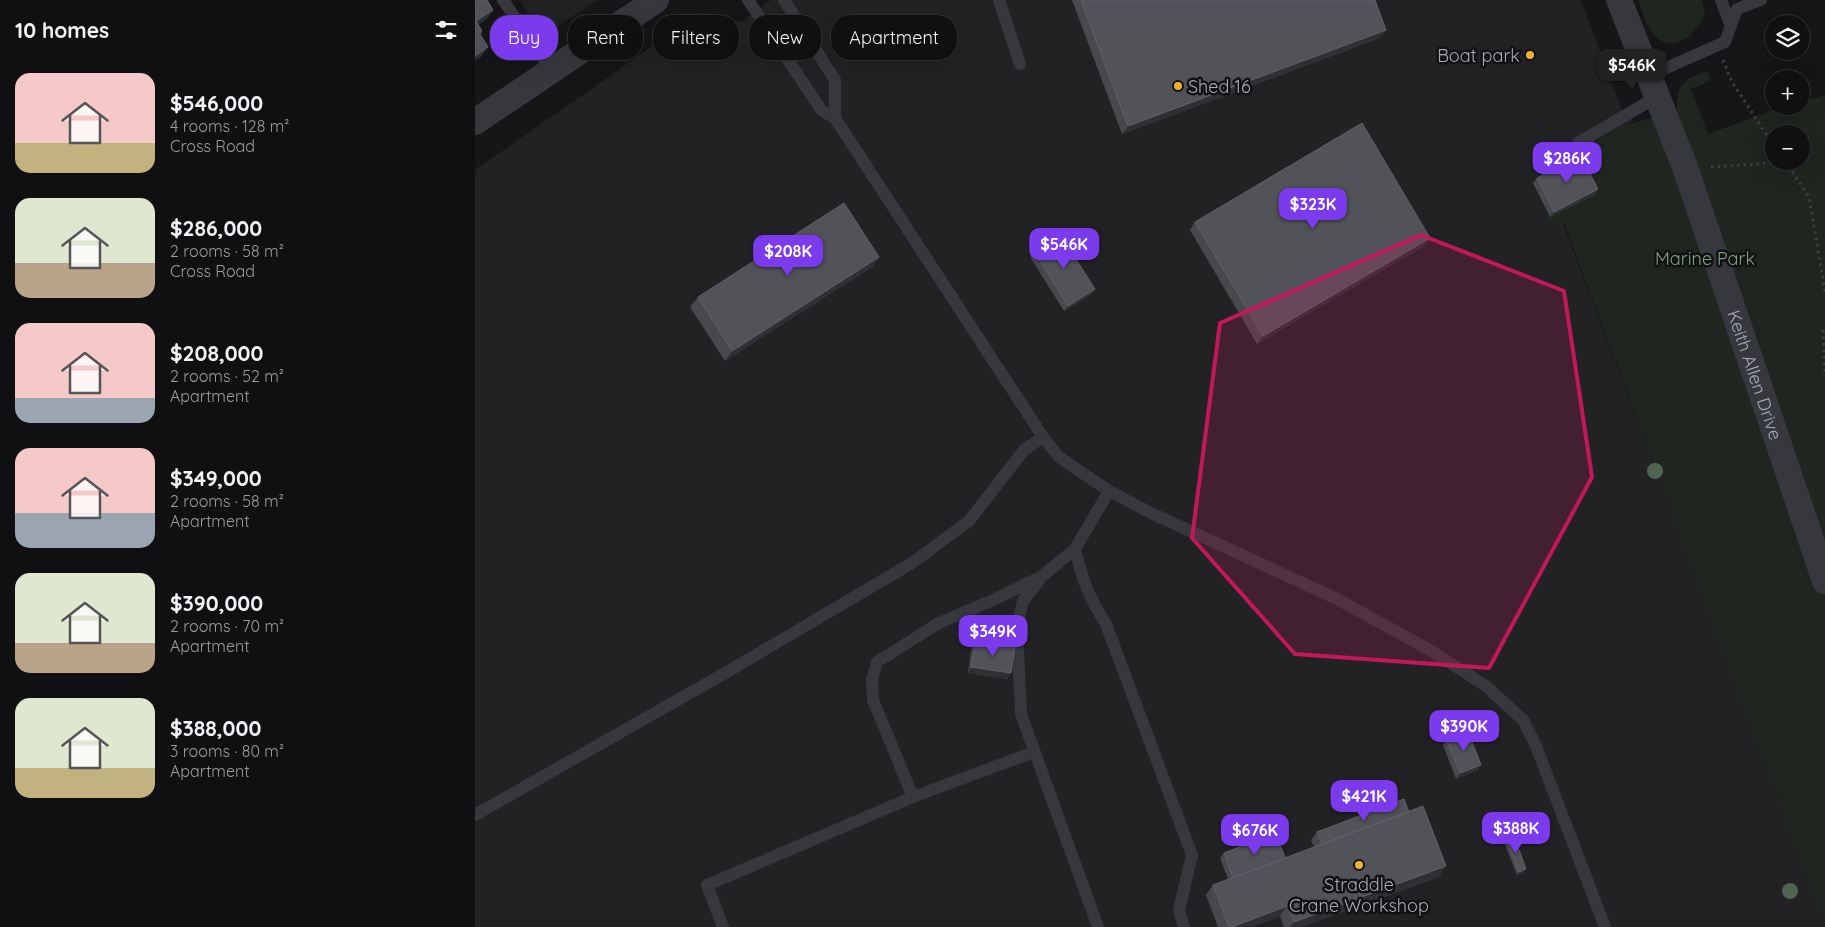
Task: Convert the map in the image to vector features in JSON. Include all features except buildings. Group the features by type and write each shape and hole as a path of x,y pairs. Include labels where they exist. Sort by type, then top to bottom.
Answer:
{"street":[{"path":"475,122 656,0"},
{"name":"Keith Allen Drive","path":"1619,0 1685,167 1825,581"}],"lane":[{"path":"503,0 551,71"},
{"path":"748,0 822,111 835,118 1043,436 1059,457 1109,491 1151,513 1337,600 1427,649 1486,686 1523,720 1536,746 1605,927"},
{"path":"784,0 835,80 835,118"},
{"path":"999,0 1020,64"},
{"path":"1721,0 1730,24"},
{"path":"1578,143 1653,86 1725,42 1737,9 1761,0"},
{"path":"475,816 719,677 912,563 969,521 1024,450 1043,436"},
{"path":"913,797 873,700 872,680 877,662 939,623 993,600 1041,576 1075,550 1109,491"},
{"path":"1075,550 1082,581 1090,599 1106,624 1192,854 1179,910 1184,927"},
{"path":"1041,576 1023,601 1017,626 1021,714 1098,927"},
{"path":"723,927 707,884 913,797 1035,752"}],"path":[{"path":"1717,46 1733,82 1765,132"},
{"path":"1685,167 1771,164 1792,172 1809,197 1825,292"},
{"path":"1823,330 1825,376"}],"highlighted area":[{"path":"1421,235 1564,291 1592,477 1489,668 1295,654 1192,538 1220,323"}],"shaded area":[{"path":"520,0 598,0 574,15 568,15 568,19 558,25 558,15 530,15"},
{"path":"771,0 1581,0 1622,110 1634,121 1596,140 1586,156 1601,185 1545,215 1564,219 1563,223 1825,921 1825,927 475,927 475,170 633,60 643,60 643,53 653,46 653,60 739,60 739,21 742,22 749,17 749,60 821,60 821,15 751,15"}],"green space":[{"path":"1638,0 1702,0 1705,15 1697,28 1685,39 1670,43 1655,36 1649,28"},
{"name":"Marine Park","path":"1704,72 1708,72 1711,78 1706,83 1691,89 1708,134 1765,113 1765,115 1810,115 1810,99 1825,95 1825,925 1563,220 1549,224 1544,215 1600,186 1586,156 1602,136 1625,125 1677,113 1679,91 1684,82"}],"place":[{"name":"Boat park","path":"1530,55"},
{"name":"Shed 16","path":"1178,86"},
{"name":"Straddle Crane Workshop","path":"1359,865"}]}
